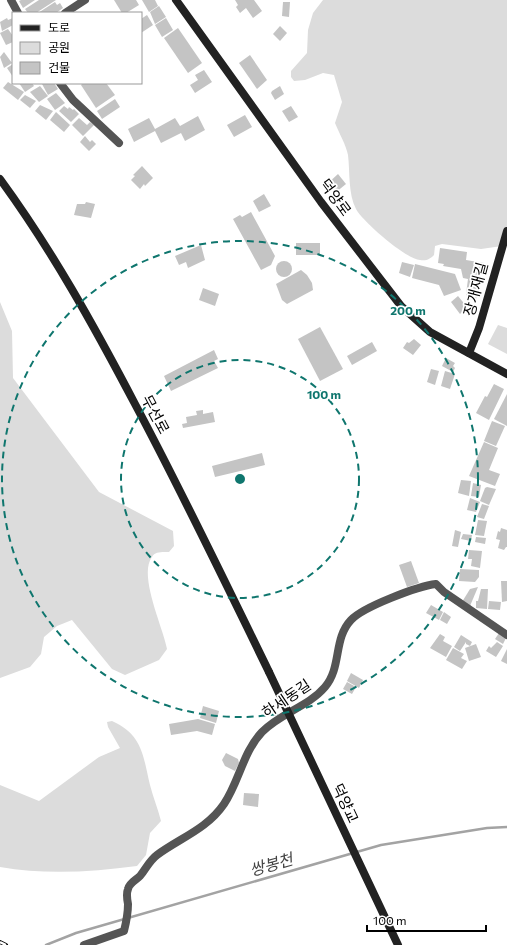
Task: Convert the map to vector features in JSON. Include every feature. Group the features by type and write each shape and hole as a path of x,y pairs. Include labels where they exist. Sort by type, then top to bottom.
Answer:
{"street":[{"path":"11,0 17,12"},
{"path":"66,12 84,0"},
{"name":"덕양로","path":"176,0 321,202 401,306 430,332 507,374"},
{"path":"61,84 73,100 119,143"},
{"name":"무선로","path":"0,179 40,236 93,323 160,450 269,672"},
{"name":"장개재길","path":"469,353 479,328 507,231"},
{"name":"하세동길","path":"84,945 124,929 128,906 128,889 151,860 209,821 224,803 251,747 260,734 270,724 309,701 326,686 335,667 341,637 353,619 390,600 419,588 436,584 444,592 507,635"},
{"name":"덕양교","path":"269,672 398,945"}],"green space":[{"path":"323,0 507,0 507,231 502,246 481,249 442,244 435,246 434,255 431,258 420,260 395,247 360,215 353,203 347,151 335,123 342,102 334,75 323,73 305,80 294,81 291,77 291,71 307,53 308,30 313,13"},
{"path":"0,302 12,331 13,378 99,492 173,531 174,546 169,552 159,552 153,555 148,565 148,576 153,602 167,649 159,660 125,675 112,669 72,620 57,626 44,637 41,654 30,667 0,678"},
{"path":"498,325 507,328 507,354 488,344"},
{"path":"112,721 130,733 140,747 161,821 150,833 146,855 137,866 103,870 51,872 17,870 0,867 0,785 39,801 99,757 120,748 108,727 107,722"}],"building":[{"path":"35,0 23,8 19,1"},
{"path":"39,0 56,0 38,12 27,12 25,9"},
{"path":"114,0 136,0 139,5 128,12 121,12"},
{"path":"142,0 155,0 158,6 149,12"},
{"path":"235,0 254,0 262,11 253,18 246,8 240,13 236,7 238,5"},
{"path":"55,2 57,5 60,3 63,8 57,12 40,12"},
{"path":"283,2 290,2 289,17 282,16"},
{"path":"159,6 166,17 155,24 150,12"},
{"path":"147,15 153,25 142,32 142,18"},
{"path":"7,18 8,20 12,18 12,26 2,31 0,22"},
{"path":"166,18 173,30 162,37 155,25"},
{"path":"280,26 287,33 280,41 273,34"},
{"path":"178,28 202,63 188,73 164,38"},
{"path":"8,29 12,35 12,42 6,45 0,33"},
{"path":"4,52 12,63 4,68 0,57"},
{"path":"250,55 267,80 257,89 239,63"},
{"path":"12,65 12,76 7,68"},
{"path":"204,70 212,82 195,93 190,85 198,80 195,75"},
{"path":"8,82 24,92 18,100 3,88"},
{"path":"20,84 33,84 34,86 25,92"},
{"path":"42,84 55,84 58,89 48,95"},
{"path":"107,84 115,95 96,108 81,85"},
{"path":"40,86 48,96 39,102 30,92"},
{"path":"280,86 284,94 275,100 271,93"},
{"path":"56,93 65,103 55,110 47,99"},
{"path":"25,95 36,101 30,108 20,100"},
{"path":"115,99 120,107 102,119 97,111"},
{"path":"40,105 53,111 46,120 35,111"},
{"path":"64,106 68,109 69,107 73,110 74,109 79,114 71,122 59,111"},
{"path":"291,106 298,117 289,122 282,111"},
{"path":"56,112 70,125 64,132 50,120"},
{"path":"245,115 252,127 234,137 227,125"},
{"path":"198,116 205,130 185,141 181,133 161,143 155,131 134,142 128,129 149,118 155,129 175,118 180,126"},
{"path":"79,118 87,125 90,122 94,125 83,136 72,125"},
{"path":"85,136 90,142 92,140 96,144 89,151 80,142"},
{"path":"142,166 153,178 145,186 144,184 140,189 131,180 135,176 133,175"},
{"path":"338,174 346,184 335,193 327,184"},
{"path":"264,194 271,206 259,212 253,201"},
{"path":"86,202 95,204 91,218 74,215 77,204 85,204"},
{"path":"251,212 275,256 271,265 261,270 233,219 240,215 242,217"},
{"path":"296,243 320,243 320,255 296,255"},
{"path":"201,245 205,260 188,268 186,262 179,265 175,256"},
{"path":"440,248 467,252 466,260 484,263 483,275 480,275 476,300 469,299 466,294 468,279 463,278 461,269 443,266 444,264 438,263"},
{"path":"281,261 287,261 292,266 290,275 287,277 281,277 276,272 276,266"},
{"path":"402,262 414,265 410,277 399,273"},
{"path":"415,264 455,274 461,290 444,296 439,285 412,278"},
{"path":"301,270 307,275 312,283 313,290 287,304 282,300 276,284"},
{"path":"203,288 219,294 215,306 199,300"},
{"path":"458,296 467,307 460,314 451,302"},
{"path":"320,327 343,369 320,381 298,339"},
{"path":"414,339 421,345 413,355 403,348 407,342 409,343"},
{"path":"372,342 377,351 352,365 347,356"},
{"path":"214,350 218,359 214,361 218,368 171,391 164,376"},
{"path":"446,358 455,363 453,366 455,368 453,372 442,366"},
{"path":"431,369 439,371 435,385 427,382"},
{"path":"445,371 455,374 450,389 441,386"},
{"path":"494,384 504,389 489,420 476,413 485,396 487,397"},
{"path":"507,394 507,426 494,419"},
{"path":"203,410 203,414 213,412 215,422 183,428 182,424 187,423 186,417 197,415 196,411"},
{"path":"492,421 505,426 496,446 484,441"},
{"path":"484,442 498,448 489,470 500,474 495,486 469,476"},
{"path":"262,453 265,465 215,477 212,466"},
{"path":"461,480 471,481 469,496 458,493"},
{"path":"473,483 481,485 479,497 471,496"},
{"path":"485,488 496,489 489,505 480,501"},
{"path":"470,498 480,502 476,512 467,510"},
{"path":"482,504 489,506 484,519 477,517"},
{"path":"478,520 487,521 484,536 475,535"},
{"path":"501,528 507,530 507,547 504,550 498,548 500,540 496,539 498,531 500,532"},
{"path":"455,530 461,532 458,547 452,546"},
{"path":"463,534 472,535 471,541 461,539"},
{"path":"476,537 486,538 485,544 475,542"},
{"path":"469,550 482,551 480,568 471,566 472,559 468,559"},
{"path":"411,561 419,583 407,587 399,565"},
{"path":"460,569 479,570 479,577 475,582 459,581"},
{"path":"501,581 507,581 507,601 502,602"},
{"path":"478,587 470,606 462,602 470,589"},
{"path":"481,589 488,589 487,609 476,608 476,601 478,601"},
{"path":"489,601 501,602 500,610 488,609"},
{"path":"431,605 443,612 439,620 426,613"},
{"path":"444,612 451,617 447,624 440,620"},
{"path":"499,633 506,638 503,644 495,639"},
{"path":"440,634 445,637 443,641 452,646 446,657 430,648"},
{"path":"461,635 472,642 470,646 466,644 466,642 460,651 454,647"},
{"path":"497,642 503,646 496,657 486,651 489,646 491,648"},
{"path":"476,644 481,657 469,661 465,648"},
{"path":"453,648 464,654 461,658 467,661 462,669 446,660"},
{"path":"507,649 507,664 501,661"},
{"path":"351,673 363,680 359,688 347,681"},
{"path":"347,682 356,687 352,694 343,689"},
{"path":"203,706 219,711 216,723 200,718"},
{"path":"198,719 215,724 212,735 197,731 171,735 169,724"},
{"path":"226,753 238,759 239,763 235,771 225,766 222,760"},
{"path":"244,793 259,794 258,807 243,805"}],"waterway":[{"name":"쌍봉천","path":"46,945 76,933 381,845 487,828 507,827"}],"railway":[{"path":"0,942 6,945"}]}
